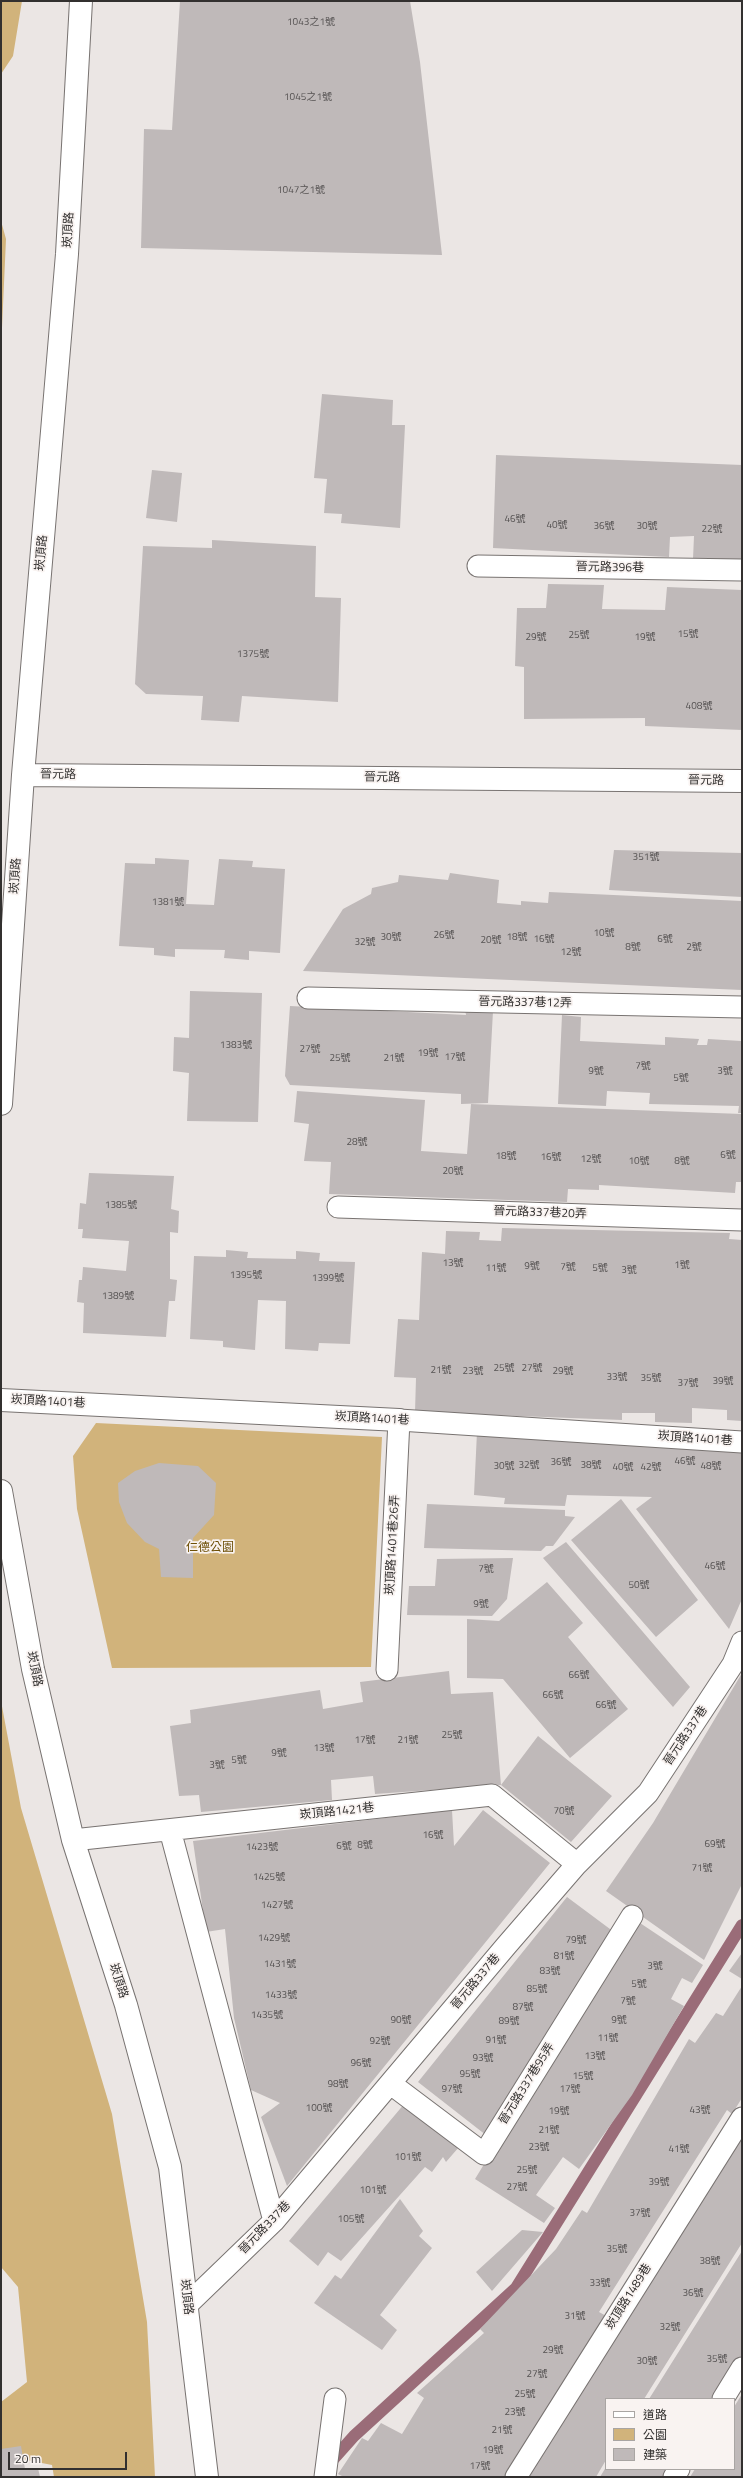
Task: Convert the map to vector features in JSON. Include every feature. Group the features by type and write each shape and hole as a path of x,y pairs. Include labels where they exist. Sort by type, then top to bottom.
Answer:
{"street":[{"name":"崁頂路","path":"1,1104 23,775 67,254 81,1"},
{"name":"晉元路","path":"23,775 742,781"},
{"name":"崁頂路1401巷","path":"1,1400 399,1420"},
{"name":"崁頂路","path":"1,1491 33,1669 73,1840 126,2005 170,2166 207,2477"}],"lane":[{"name":"晉元路396巷","path":"478,566 742,570"},
{"name":"晉元路337巷12弄","path":"308,998 742,1007"},
{"name":"晉元路337巷20弄","path":"338,1207 742,1220"},
{"name":"崁頂路1401巷","path":"399,1420 742,1442"},
{"name":"崁頂路1401巷26弄","path":"387,1670 399,1420"},
{"name":"晉元路337巷","path":"187,2305 274,2221 577,1864 648,1793 733,1664 742,1642"},
{"name":"崁頂路1421巷","path":"73,1840 492,1795 577,1864"},
{"path":"170,1830 274,2221"},
{"name":"晉元路337巷95弄","path":"391,2084 484,2154 632,1916"},
{"name":"崁頂路1489巷","path":"516,2477 742,2118"},
{"path":"724,2398 742,2368"},
{"path":"325,2477 335,2399"}],"green space":[{"path":"1,1 22,1 13,56 1,74"},
{"path":"1,221 6,239 1,350"},
{"name":"仁德公園","path":"96,1423 382,1437 371,1667 112,1668 77,1509 73,1456"},
{"path":"1,1701 21,1808 112,2114 147,2322 155,2477 54,2477 52,2465 1,2455 1,2402 27,2382 18,2287 1,2267"}],"building":[{"path":"180,1 410,1 420,62 442,255 141,248 144,129 172,130"},
{"path":"322,394 393,400 392,425 405,425 400,528 341,523 342,514 324,513 327,479 314,478"},
{"path":"496,455 742,465 742,560 693,559 694,536 670,537 669,557 493,548"},
{"path":"152,470 182,473 177,522 146,518"},
{"path":"212,540 316,546 315,597 341,598 338,702 242,696 239,722 201,720 203,696 146,694 135,684 143,546 212,548"},
{"path":"548,584 604,585 602,609 665,610 667,587 742,590 742,730 645,726 645,718 524,719 524,667 515,666 517,608 546,608"},
{"path":"614,850 742,853 742,897 609,890"},
{"path":"155,858 189,860 186,904 214,905 219,859 253,861 252,867 285,869 280,953 249,951 249,960 224,958 225,950 175,949 175,957 154,955 154,948 119,946 125,863 155,864"},
{"path":"450,873 499,880 497,903 521,905 521,901 548,903 549,892 742,901 742,990 303,971 343,909 371,894 372,888 398,882 399,875 448,880"},
{"path":"190,991 262,993 258,1122 187,1121 189,1073 173,1071 174,1037 189,1038"},
{"path":"290,1006 466,1015 465,1009 493,1011 488,1103 461,1104 461,1094 290,1085 285,1076"},
{"path":"562,1015 581,1017 580,1041 665,1045 665,1037 699,1039 697,1045 707,1045 708,1039 741,1041 742,1039 742,1113 738,1113 739,1106 649,1104 650,1093 607,1091 606,1106 558,1104"},
{"path":"297,1091 425,1100 421,1151 467,1154 471,1104 742,1114 742,1182 736,1182 735,1193 599,1185 599,1190 568,1189 567,1202 329,1194 331,1162 304,1161 309,1124 294,1122"},
{"path":"89,1173 174,1176 171,1209 179,1211 178,1233 170,1232 170,1279 177,1280 175,1301 169,1301 166,1337 83,1333 84,1303 77,1302 79,1280 82,1280 83,1267 126,1271 129,1241 82,1238 83,1229 78,1229 80,1203 86,1204"},
{"path":"502,1228 730,1233 729,1239 742,1240 742,1421 727,1420 727,1410 692,1408 692,1423 655,1422 655,1413 622,1413 622,1420 415,1412 416,1378 394,1377 398,1319 419,1320 422,1252 445,1254 446,1231 480,1232 479,1240 501,1241"},
{"path":"226,1250 248,1252 247,1258 296,1259 296,1251 320,1253 319,1261 355,1262 350,1344 319,1343 318,1351 285,1349 286,1301 258,1300 255,1350 223,1347 223,1341 190,1339 194,1256 226,1257"},
{"path":"477,1432 742,1448 742,1599 729,1629 636,1509 652,1497 567,1495 565,1506 504,1504 505,1498 474,1495"},
{"path":"159,1463 198,1466 216,1483 214,1515 193,1538 193,1578 161,1577 159,1549 145,1542 127,1523 119,1502 118,1483 135,1471"},
{"path":"621,1499 698,1600 656,1637 571,1540"},
{"path":"427,1504 565,1510 565,1516 575,1517 553,1546 546,1546 541,1551 424,1548"},
{"path":"566,1542 690,1687 673,1707 543,1558"},
{"path":"513,1558 507,1599 492,1616 407,1615 409,1586 435,1586 437,1559"},
{"path":"547,1582 583,1623 568,1637 628,1709 570,1758 503,1679 467,1678 467,1619 499,1621"},
{"path":"449,1671 451,1694 493,1692 501,1785 375,1794 373,1776 331,1780 332,1800 201,1812 199,1795 179,1796 170,1726 191,1723 190,1710 320,1690 323,1709 363,1702 360,1682"},
{"path":"742,1673 742,1884 704,1960 606,1891 653,1823"},
{"path":"538,1736 612,1796 571,1842 501,1785"},
{"path":"452,1810 454,1846 483,1810 550,1863 287,2186 261,2117 280,2103 251,2090 234,2018 225,1929 206,1932 193,1841"},
{"path":"567,1897 614,1932 491,2139 418,2082"},
{"path":"634,1919 703,1965 692,1983 682,1978 671,1999 684,2006 632,2095 579,2169 563,2157 536,2195 555,2208 544,2223 475,2179"},
{"path":"742,1953 742,1979 729,1971"},
{"path":"742,1986 742,2098 732,2114 727,2110 599,2312 608,2317 507,2477 344,2477 338,2474 362,2438 368,2441 381,2423 402,2434 424,2398 417,2393 484,2333 480,2329 556,2249 582,2210 587,2213 689,2039 695,2043 716,2013 723,2016"},
{"path":"405,2103 459,2147 446,2162 443,2157 432,2172 425,2167 341,2261 328,2252 318,2266 289,2241"},
{"path":"742,2136 742,2243 645,2398 605,2398 605,2462 596,2477 525,2477"},
{"path":"400,2199 423,2231 419,2236 432,2248 380,2315 397,2330 382,2350 314,2303 335,2275 341,2279"},
{"path":"522,2230 543,2232 492,2291 476,2272"},
{"path":"742,2251 742,2356 716,2398 650,2398"},
{"path":"742,2394 742,2477 690,2477 694,2470 735,2470 735,2405"},
{"path":"21,2446 25,2469 38,2468 40,2477 1,2477 1,2449"},
{"path":"605,2469 605,2470 671,2470 667,2477 600,2477"}],"waterway":[{"path":"329,2464 354,2436 516,2288 742,1925"}]}
